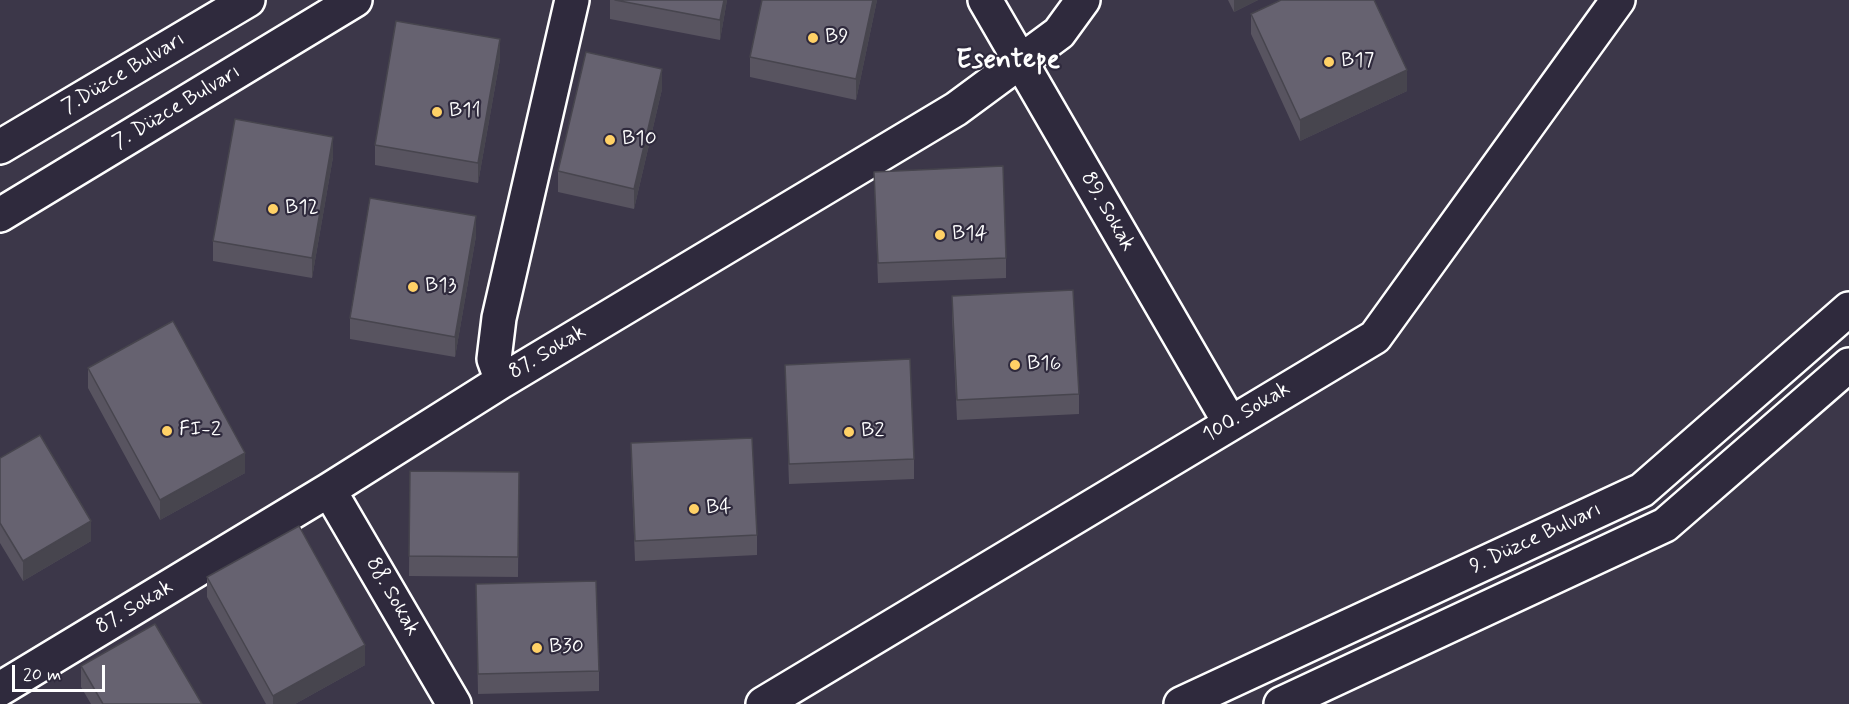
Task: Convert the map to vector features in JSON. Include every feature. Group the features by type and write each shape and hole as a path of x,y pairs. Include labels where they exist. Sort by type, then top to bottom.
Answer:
{"street":[{"name":"7.Düzce Bulvarı","path":"0,147 248,0"},
{"name":"7. Düzce Bulvarı","path":"0,215 355,0"},
{"path":"502,381 494,359 499,318 572,0"},
{"name":"89. Sokak","path":"985,0 1230,423"},
{"name":"87. Sokak","path":"0,689 329,490 502,381 956,109 1059,33 1083,0"},
{"name":"100. Sokak","path":"763,704 1375,337 1618,0"},
{"name":"9. Düzce Bulvarı","path":"1181,704 1642,490 1849,309"},
{"name":"9. Düzce Bulvarı","path":"1281,704 1665,525 1849,365"},
{"name":"88. Sokak","path":"329,490 454,704"}],"building":[{"path":"615,0 724,0 720,20"},
{"name":"B9","path":"762,0 873,0 856,79 750,57"},
{"name":"B17","path":"1281,0 1374,0 1407,70 1300,120 1251,14"},
{"name":"B11","path":"396,21 500,39 478,163 375,145"},
{"name":"B10","path":"586,52 662,69 634,189 558,171"},
{"name":"B12","path":"235,119 333,137 312,258 213,241"},
{"name":"B14","path":"1003,166 1006,258 878,263 874,172"},
{"name":"B13","path":"370,198 476,216 455,337 350,318"},
{"name":"B16","path":"1073,290 1079,394 957,400 952,296"},
{"name":"FI-2","path":"173,321 245,453 160,500 88,368"},
{"name":"B2","path":"910,359 914,459 789,464 785,365"},
{"path":"40,435 91,521 23,561 0,523 0,458"},
{"name":"B4","path":"752,438 757,535 635,541 631,443"},
{"path":"410,471 519,472 518,557 409,556"},
{"path":"299,526 365,645 273,696 207,577"},
{"name":"B30","path":"596,581 599,671 478,674 476,584"},
{"path":"155,624 202,704 103,704 81,666"}],"place":[{"name":"B9","path":"813,38"},
{"name":"B17","path":"1329,62"},
{"name":"B11","path":"437,112"},
{"name":"B10","path":"610,140"},
{"name":"B12","path":"273,209"},
{"name":"B14","path":"940,235"},
{"name":"B13","path":"413,287"},
{"name":"B16","path":"1015,365"},
{"name":"FI-2","path":"167,431"},
{"name":"B2","path":"849,432"},
{"name":"B4","path":"694,509"},
{"name":"B30","path":"537,648"}],"district":[{"name":"Esentepe","path":"1008,61"}]}
